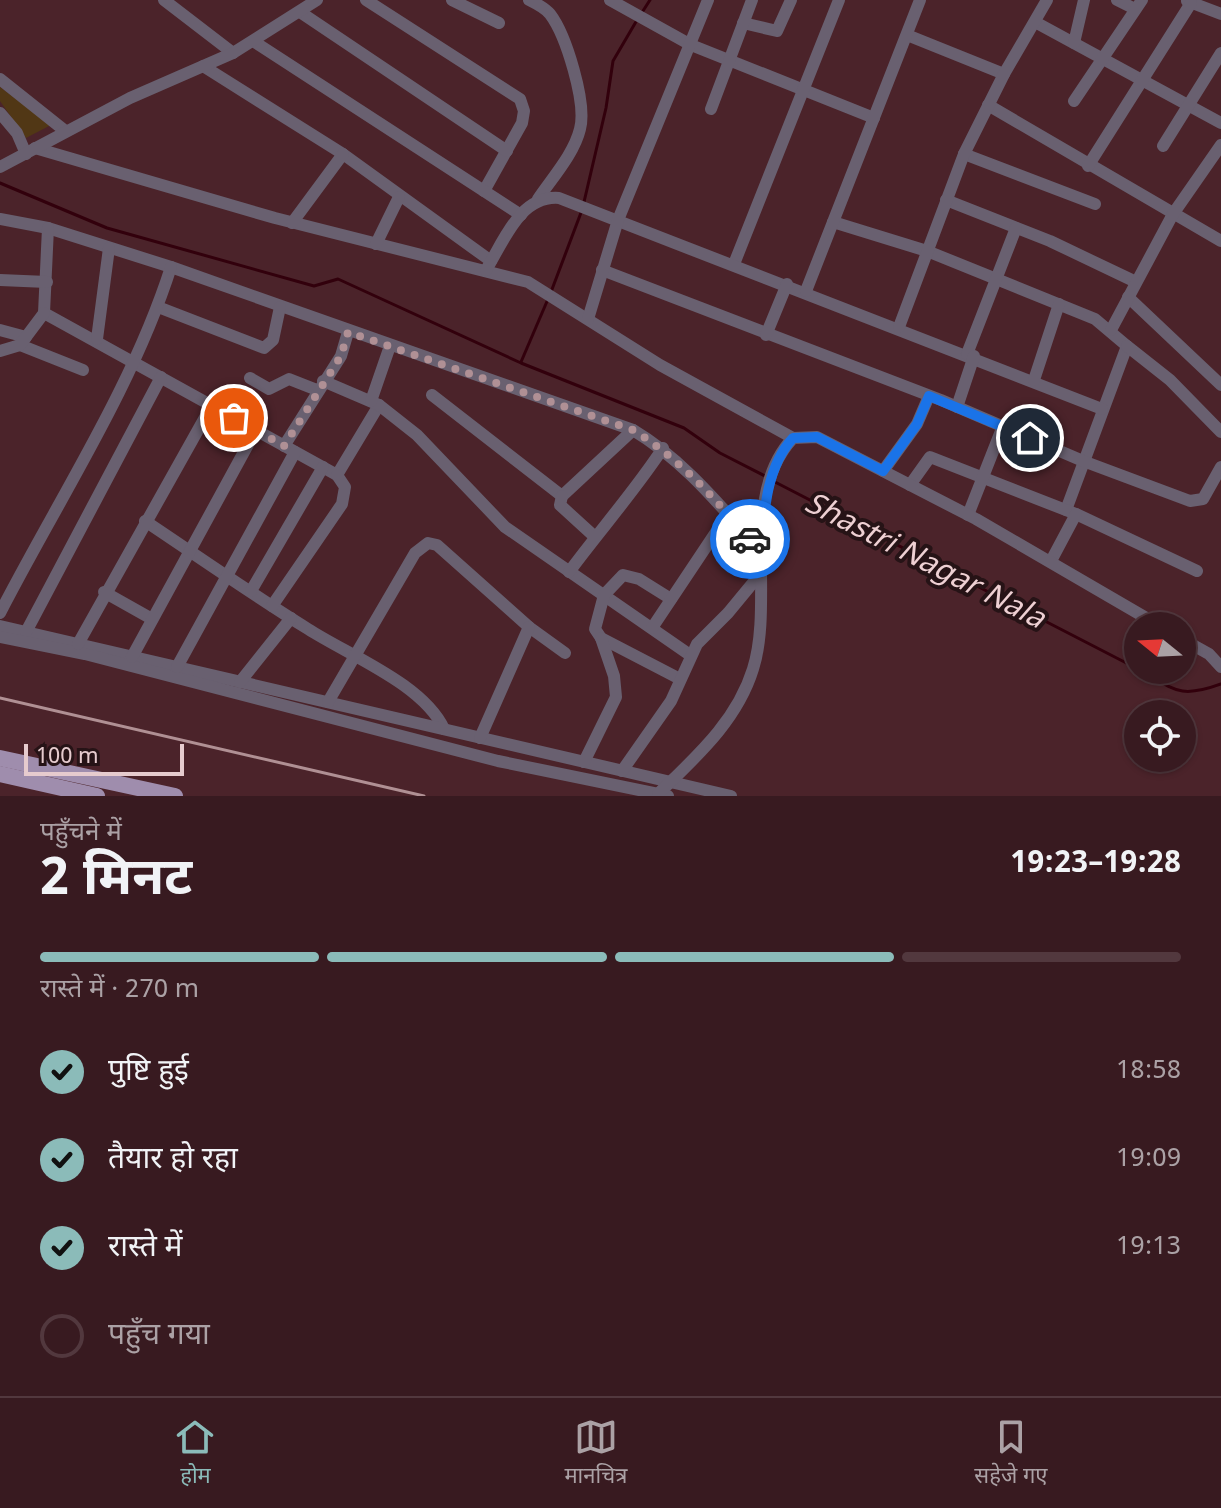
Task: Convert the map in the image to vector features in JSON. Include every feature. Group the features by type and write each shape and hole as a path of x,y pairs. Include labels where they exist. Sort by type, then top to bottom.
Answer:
{"main road":[{"path":"0,758 175,796"},
{"path":"0,774 97,796"}],"street":[{"path":"164,0 233,53"},
{"path":"366,0 520,99 524,117 484,191"},
{"path":"452,0 499,23"},
{"path":"488,266 521,215 538,199 570,151 580,128 581,108 555,23 545,9 529,0"},
{"path":"610,0 691,45 874,118"},
{"path":"588,319 618,220 708,0"},
{"path":"711,109 752,0"},
{"path":"743,23 777,31 791,0"},
{"path":"734,264 839,0"},
{"path":"806,291 920,0"},
{"path":"899,327 964,154 1004,74 1047,0"},
{"path":"1074,43 1084,0"},
{"path":"1074,101 1105,59 1138,5 1117,0"},
{"path":"1088,166 1144,81 1188,1 1219,8"},
{"path":"2,166 64,130 233,53 308,4 507,151"},
{"path":"1035,22 1221,123"},
{"path":"907,35 1004,74"},
{"path":"253,41 521,215"},
{"path":"1163,146 1221,53"},
{"path":"203,66 343,154 488,266"},
{"path":"0,79 64,130"},
{"path":"988,105 1221,241"},
{"path":"0,113 31,151 292,223 376,244 488,266 541,289 660,365 793,438 817,437 968,515 1137,612"},
{"path":"1111,330 1173,214 1221,145"},
{"path":"292,223 343,154"},
{"path":"964,154 1095,204"},
{"path":"376,244 399,197"},
{"path":"538,199 559,198 576,203 1102,409"},
{"path":"946,200 1136,282"},
{"path":"0,219 48,228 171,267 348,332 633,430 663,448 761,551"},
{"path":"833,222 927,251 1059,304 1111,330 1170,380 1221,432"},
{"path":"0,351 23,341 44,313 48,228"},
{"path":"957,407 970,355 1016,228"},
{"path":"97,339 109,248"},
{"path":"0,613 134,360 158,307 171,267"},
{"path":"602,270 957,407 1083,461 1197,502 1203,499 1219,475"},
{"path":"0,280 47,282"},
{"path":"766,335 787,284"},
{"path":"1128,297 1221,385"},
{"path":"1034,380 1059,304"},
{"path":"158,307 264,348 273,340 280,307"},
{"path":"44,313 97,339 337,475 345,487 342,504 272,606"},
{"path":"0,330 83,370"},
{"path":"177,667 228,573 320,385 341,356 348,332"},
{"path":"337,475 375,403 390,346"},
{"path":"1051,561 1071,512 1083,461 1127,346"},
{"path":"26,632 161,377"},
{"path":"250,378 269,389 289,379 320,385 375,403 417,435 505,527 690,655"},
{"path":"432,395 562,496"},
{"path":"883,471 917,424 929,396"},
{"path":"78,644 104,592 212,405"},
{"path":"968,515 1003,426"},
{"path":"132,657 256,430"},
{"path":"595,537 560,505 562,496 633,430"},
{"path":"0,637 85,654 498,761 663,795 670,782 722,730 753,671 760,642 761,551 769,487 779,459 793,438"},
{"path":"569,572 632,496 663,448"},
{"path":"910,485 928,457 1071,512 1197,571"},
{"path":"251,591 323,467"},
{"path":"652,628 728,514"},
{"path":"145,521 228,573 272,606 411,690 428,704 444,729"},
{"path":"328,702 356,659 415,553 428,543 437,545 529,627 565,653"},
{"path":"622,771 671,701 690,655 761,573"},
{"path":"584,762 616,697 614,676 595,622 604,595 617,579 627,575 671,599"},
{"path":"104,592 152,619"},
{"path":"240,682 291,618"},
{"path":"0,626 731,796"},
{"path":"480,738 529,627"},
{"path":"601,638 680,679"},
{"path":"1196,648 1220,663"}],"shaded area":[{"path":"0,87 51,125 26,138 0,101"}],"waterway":[{"path":"641,14 650,0"},
{"path":"584,202 606,108 613,61 637,20"},
{"name":"Shastri Nagar Nala","path":"0,183 107,228 314,286 338,279 521,363 684,428 720,453 769,478"},
{"path":"551,292 582,210"},
{"path":"521,362 548,299"},
{"name":"Shastri Nagar Nala","path":"775,482 1124,662"},
{"name":"Shastri Nagar Nala","path":"1164,684 1187,691 1221,684"}],"railway":[{"path":"0,698 424,796"}],"way so far":[{"path":"234,418 284,446 341,356 348,332 536,394 633,430 663,448 689,472 750,539"}],"route":[{"path":"750,539 761,551 769,487 784,447 793,438 803,435 817,437 883,471 917,424 929,396 1030,438"}]}
